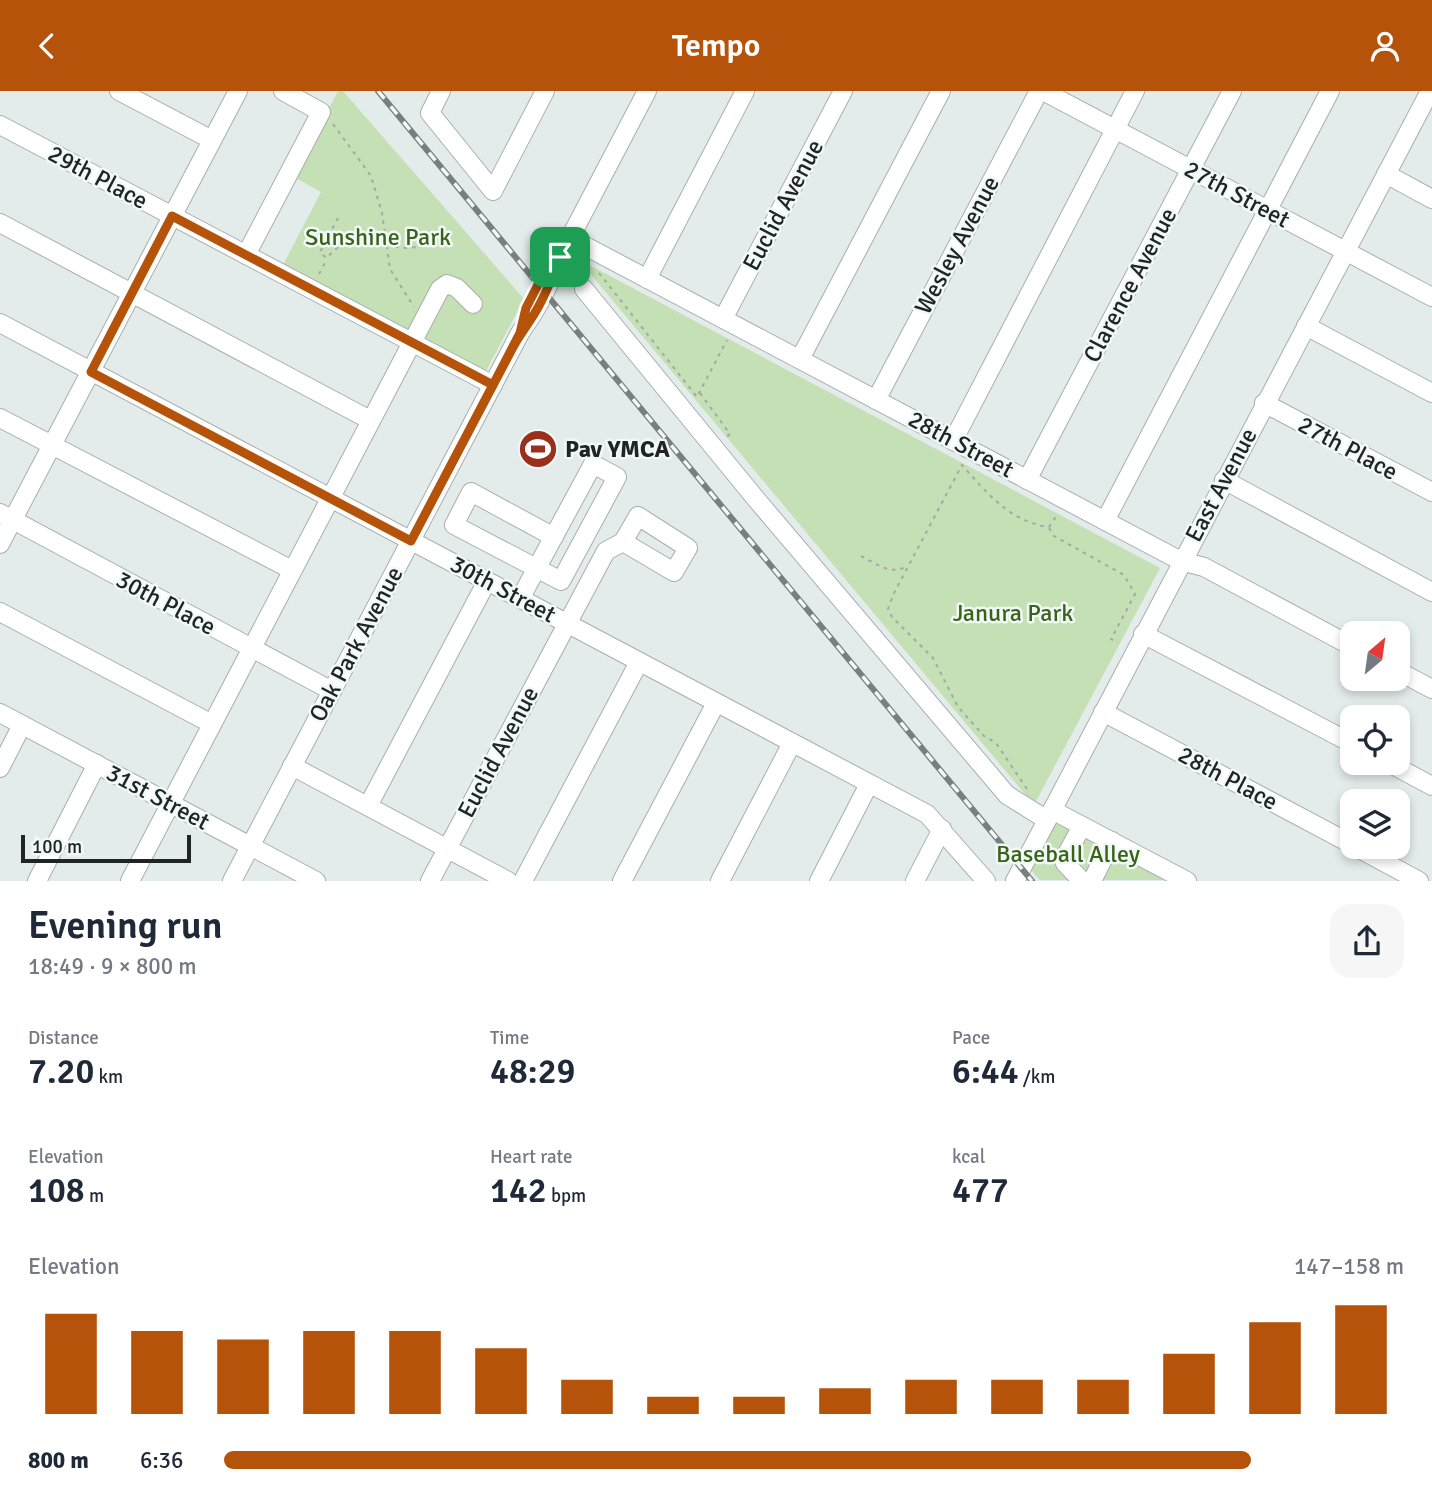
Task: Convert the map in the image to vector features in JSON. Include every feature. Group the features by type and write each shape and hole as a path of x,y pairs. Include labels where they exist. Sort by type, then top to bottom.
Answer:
{"street":[{"path":"0,544 6,517 52,446 237,91"},
{"path":"246,255 321,112 283,91"},
{"path":"441,91 430,113 494,191 545,91"},
{"name":"Oak Park Avenue","path":"232,880 520,333 526,308 542,277 560,257 647,91"},
{"path":"647,279 745,91"},
{"name":"Euclid Avenue","path":"723,319 844,91"},
{"path":"800,359 941,91"},
{"name":"27th Street","path":"1041,91 1432,297"},
{"name":"Wesley Avenue","path":"876,400 1041,91"},
{"path":"953,441 1135,91"},
{"name":"Clarence Avenue","path":"1027,480 1232,91"},
{"path":"1105,521 1330,91"},
{"path":"131,94 212,140"},
{"name":"East Avenue","path":"1015,880 1264,403 1429,97"},
{"name":"29th Place","path":"0,125 493,385"},
{"path":"1386,174 1432,199"},
{"path":"0,223 370,420"},
{"name":"28th Street","path":"570,238 1181,561 1204,567 1340,639"},
{"path":"130,880 440,289 447,284 457,288 473,304"},
{"path":"583,289 1007,795 1049,815 1082,826 1187,880"},
{"name":"30th Street","path":"0,323 927,814 986,880"},
{"path":"1306,326 1432,393"},
{"name":"27th Place","path":"1264,403 1432,492"},
{"path":"0,418 292,570"},
{"path":"520,599 536,569 554,537 593,464 617,477 561,581 536,569 454,525 471,492 554,537"},
{"path":"1224,480 1432,592"},
{"name":"30th Place","path":"6,517 332,691"},
{"name":"Euclid Avenue","path":"430,880 606,551 623,542"},
{"path":"368,806 487,581"},
{"path":"0,612 212,724"},
{"path":"1143,634 1340,737"},
{"path":"523,880 639,662"},
{"path":"1410,677 1432,689"},
{"path":"622,880 716,703"},
{"name":"28th Place","path":"1103,712 1340,838"},
{"name":"31st Street","path":"0,713 316,880"},
{"path":"0,768 22,725"},
{"path":"720,880 792,743"},
{"path":"37,880 97,764"},
{"path":"292,766 508,880"},
{"path":"1410,774 1432,786"},
{"path":"819,880 869,784"},
{"path":"1082,826 1064,859 1082,880"},
{"path":"915,880 942,829"},
{"path":"1092,880 1112,841"},
{"name":"28th Place","path":"1379,859 1419,880"}],"path":[{"path":"332,122 371,176 382,212 390,269 413,306 426,316"},
{"path":"327,258 320,253 338,218"},
{"path":"319,274 327,258 349,237 374,236 385,244 402,248 422,247"},
{"path":"599,272 696,397 727,340"},
{"path":"699,392 730,434 713,447"},
{"path":"1029,791 996,743 984,736 958,707 933,658 892,617 888,609 961,465 993,500 1007,511 1049,527"},
{"path":"1049,527 1057,515"},
{"path":"1049,527 1054,537 1124,575 1131,585 1135,594 1111,639 1118,643"},
{"path":"862,556 892,571 900,571 908,566"}],"green space":[{"name":"Sunshine Park","path":"338,91 343,91 524,299 486,371 283,265 321,192 294,177"},
{"name":"Janura Park","path":"578,259 1160,568 1034,805"},
{"name":"Baseball Alley","path":"1056,816 1180,880 1040,880 1029,868"}],"railway":[{"path":"378,91 1032,881"}],"place":[{"name":"Pav YMCA","path":"538,449"}],"route":[{"path":"560,257 535,313 520,333 493,385 411,541 91,372 172,216 493,385 520,333 526,308 542,277 560,257"}]}
